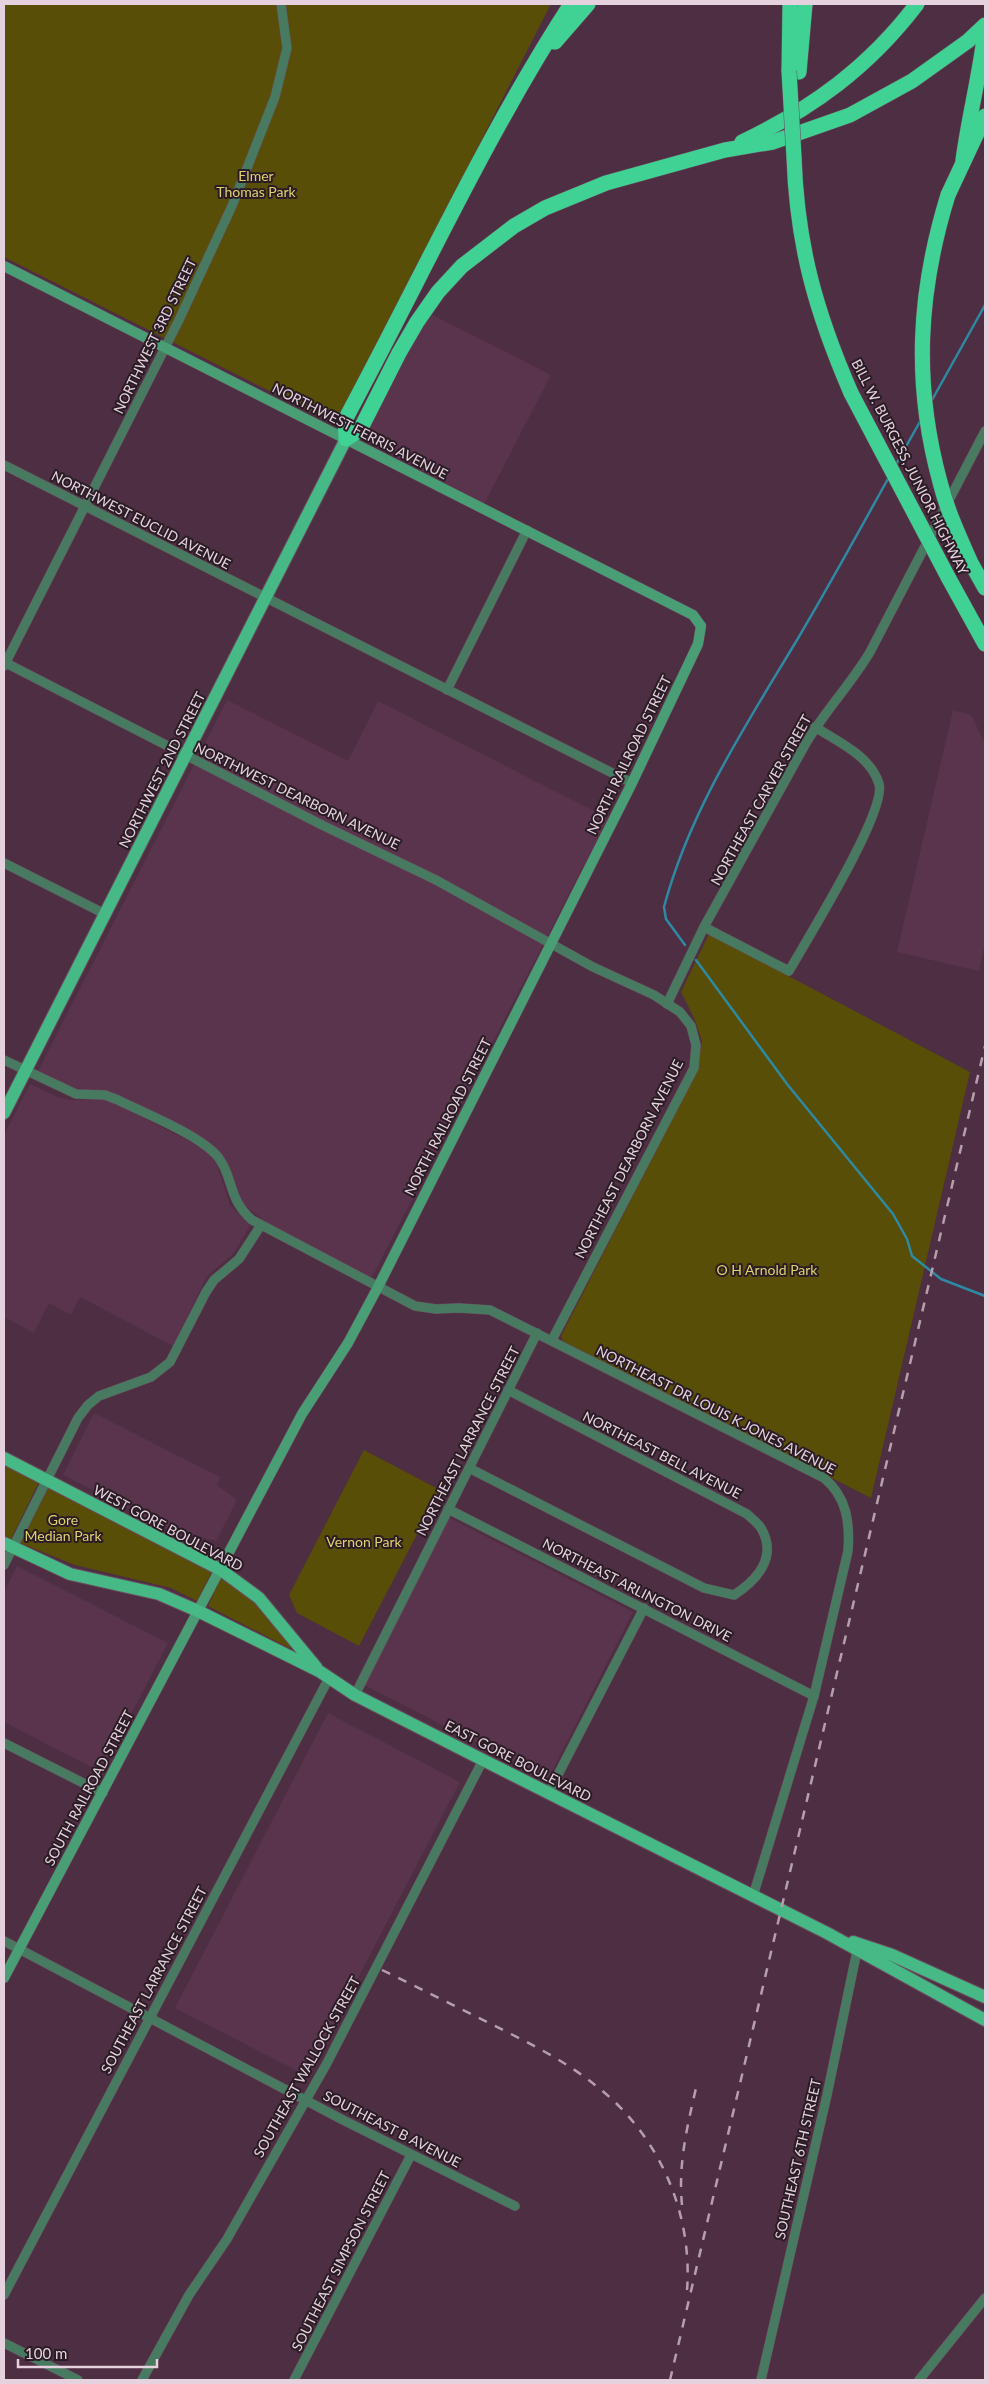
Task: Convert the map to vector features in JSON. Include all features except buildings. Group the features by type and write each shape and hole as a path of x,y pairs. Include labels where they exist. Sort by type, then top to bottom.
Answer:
{"highway":[{"path":"571,4 487,147 345,420 346,439 360,430 399,353 438,292 462,266 494,239 545,208 570,196 606,183 725,150 773,142 814,129 858,111 912,81 968,41 985,25"},
{"path":"522,87 555,42 588,4"},
{"path":"790,4 794,72"},
{"name":"BILL W. BURGESS, JUNIOR HIGHWAY","path":"805,4 794,72 794,157 798,216 806,266 819,314 851,393 985,644"},
{"path":"725,150 770,128 815,102 838,85 885,42 917,4"},
{"path":"963,160 969,116 981,68 985,31"},
{"name":"BILL W. BURGESS, JUNIOR HIGHWAY","path":"985,116 948,195 935,239 927,277 922,327 923,373 928,429 940,484 951,518 971,563 985,588"}],"main road":[{"name":"NORTHWEST 2ND STREET","path":"4,1113 346,439"},
{"name":"WEST GORE BOULEVARD","path":"4,1458 221,1570 259,1598 324,1674"},
{"path":"8,1546 70,1574 159,1594 198,1611"},
{"name":"EAST GORE BOULEVARD","path":"198,1611 324,1674 355,1695 548,1794 858,1947 985,2020"},
{"name":"EAST GORE BOULEVARD","path":"858,1947 892,1955 985,1998"}],"street":[{"name":"NORTHWEST 3RD STREET","path":"4,664 165,348 232,206 275,97 288,48 281,4"},
{"name":"NORTHWEST FERRIS AVENUE","path":"4,266 693,615 700,626"},
{"name":"NORTHEAST CARVER STREET","path":"667,1004 704,928 815,727 855,678 870,652 985,431"},
{"name":"NORTHWEST EUCLID AVENUE","path":"4,465 632,783"},
{"path":"447,690 527,530"},
{"name":"NORTH RAILROAD STREET","path":"198,1611 302,1414 348,1344 378,1287 632,783 698,644 700,626"},
{"name":"NORTHWEST DEARBORN AVENUE","path":"4,664 186,757 436,880 552,943"},
{"path":"704,928 789,971 860,846 878,805 880,786 871,766 855,753 815,727"},
{"path":"4,863 105,914"},
{"name":"NORTHEAST DEARBORN AVENUE","path":"552,943 593,967 680,1012 691,1026 696,1045 694,1068 552,1340"},
{"path":"4,1060 76,1094 105,1095 118,1100 200,1143 218,1157 224,1168 233,1196 242,1211 261,1225 415,1306 436,1309 490,1310 552,1340"},
{"path":"4,1565 8,1546 47,1479 78,1418 88,1405 109,1391 151,1377 170,1362 206,1292 214,1280 239,1259 261,1225"},
{"name":"NORTHEAST LARRANCE STREET","path":"355,1695 538,1333"},
{"name":"NORTHEAST DR LOUIS K JONES AVENUE","path":"552,1340 824,1478 835,1488 847,1516 850,1532 848,1552 814,1696 753,1896"},
{"name":"NORTHEAST BELL AVENUE","path":"469,1468 704,1588 734,1595 751,1584 761,1571 767,1546 761,1527 747,1514 508,1390"},
{"name":"NORTHEAST ARLINGTON DRIVE","path":"448,1509 814,1696"},
{"path":"548,1794 644,1608"},
{"name":"SOUTH RAILROAD STREET","path":"4,1978 198,1611"},
{"name":"SOUTHEAST LARRANCE STREET","path":"4,2295 150,2017 324,1674"},
{"path":"4,1743 102,1793"},
{"name":"SOUTHEAST WALLOCK STREET","path":"142,2380 189,2295 227,2239 307,2100 483,1760"},
{"name":"SOUTHEAST B AVENUE","path":"4,1941 411,2155 515,2206"},
{"name":"SOUTHEAST 6TH STREET","path":"761,2380 827,2096 858,1947"},
{"name":"SOUTHEAST SIMPSON STREET","path":"294,2380 411,2155"},
{"path":"919,2380 985,2298"},
{"path":"4,2343 77,2380"}],"shaded area":[{"path":"428,313 551,375 484,504 364,440 394,374"},
{"path":"227,700 348,761 378,701 608,818 371,1279 276,1229 245,1206 225,1160 110,1093 73,1089 38,1071"},
{"path":"953,710 971,715 985,743 985,943 979,971 897,952"},
{"path":"30,1084 58,1097 71,1100 104,1100 113,1102 206,1151 217,1165 230,1205 250,1226 233,1254 207,1276 173,1346 80,1297 71,1315 49,1303 34,1333 4,1317 4,1135"},
{"path":"94,1413 220,1477 217,1485 237,1500 216,1541 169,1529 63,1475"},
{"path":"448,1517 633,1612 548,1779 362,1684"},
{"path":"17,1566 168,1643 101,1772 4,1722 4,1592"},
{"path":"328,1713 460,1782 307,2076 175,2008"}],"green space":[{"name":"Elmer Thomas Park","path":"4,4 551,4 340,416 331,422 4,257"},
{"name":"O H Arnold Park","path":"709,934 970,1072 871,1498 563,1341 561,1336 696,1073 702,1041 694,1018 681,992"},
{"name":"Vernon Park","path":"364,1450 440,1490 359,1646 297,1613 289,1595"},
{"name":"Gore Median Park","path":"4,1464 40,1480 11,1539 4,1536"},
{"name":"Gore Median Park","path":"49,1487 213,1569 197,1601 171,1588 75,1565 20,1543"},
{"path":"222,1575 255,1600 291,1647 289,1648 208,1606"}],"waterway":[{"path":"932,400 985,305"},
{"path":"895,466 922,418"},
{"path":"685,945 666,919 664,907 675,871 689,836 704,802 739,736 809,620 889,477"},
{"path":"696,960 787,1084 893,1214 907,1239 912,1256 941,1279 985,1296"}],"railway":[{"path":"670,2380 985,1046"},
{"path":"382,1970 545,2052 571,2067 617,2104 637,2126 667,2176 684,2232 687,2290"},
{"path":"682,2205 682,2161 696,2088"}]}
